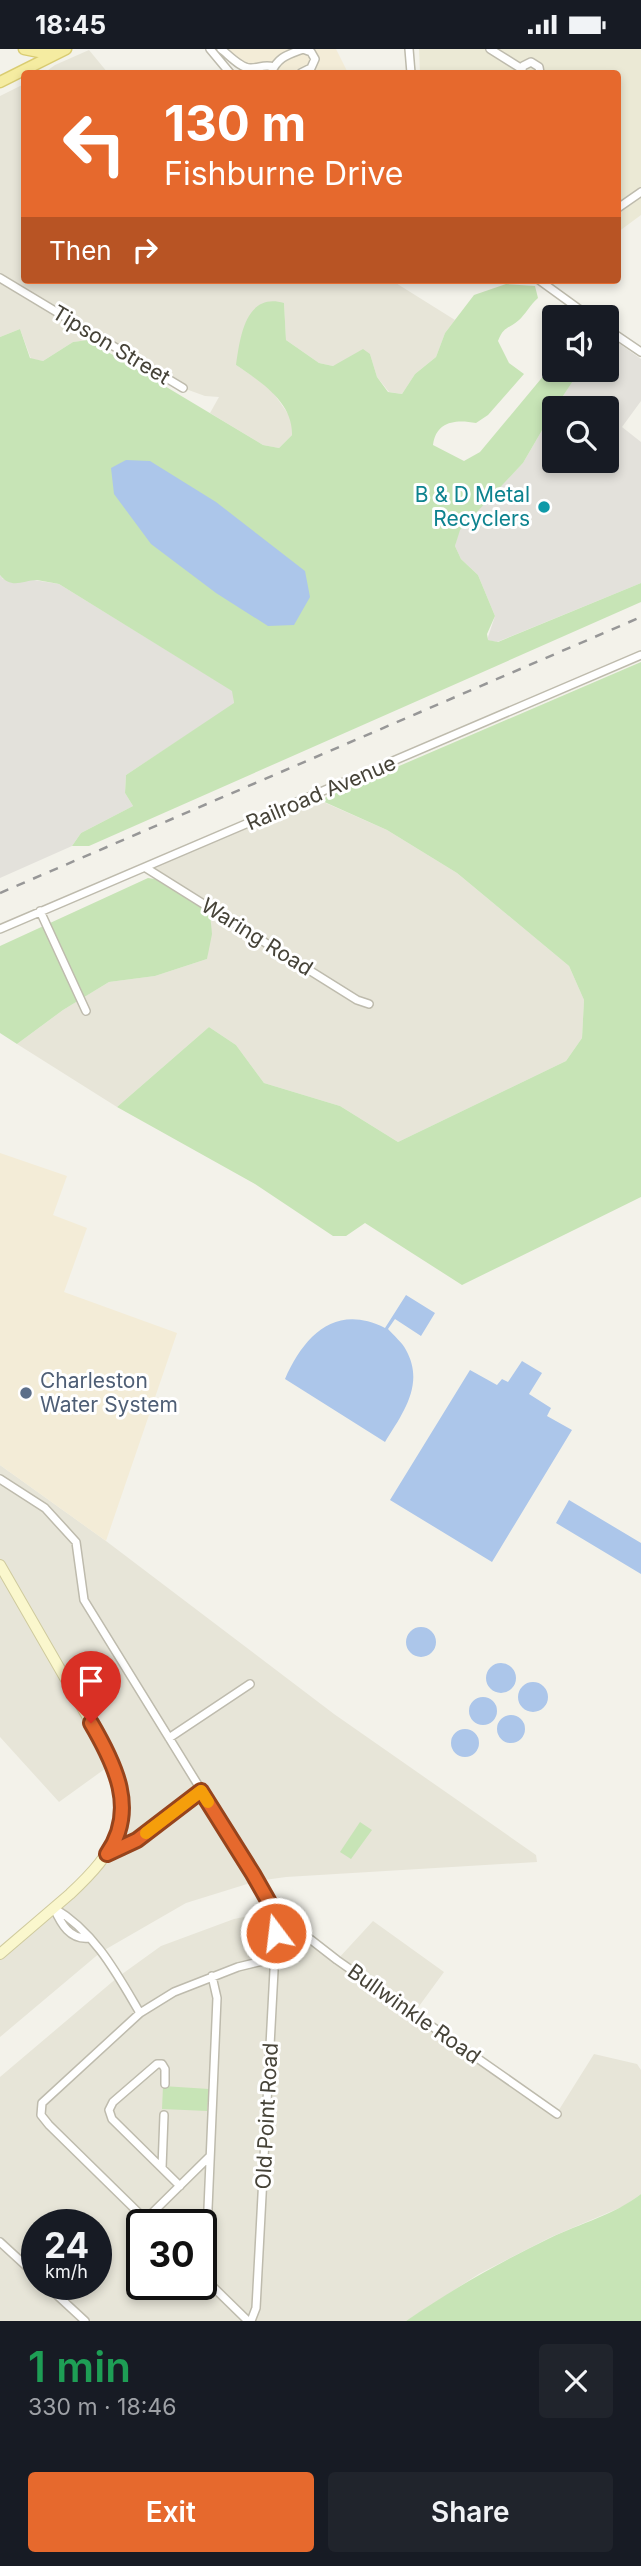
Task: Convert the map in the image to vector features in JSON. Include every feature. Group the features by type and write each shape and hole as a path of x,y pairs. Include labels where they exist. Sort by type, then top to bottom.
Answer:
{"main road":[{"path":"24,49 39,53 59,50"},
{"path":"22,70 59,50"},
{"path":"0,82 21,71"}],"street":[{"path":"210,49 228,70"},
{"path":"221,49 245,68 253,69 265,64 272,70 283,52 303,49 315,59 314,65 306,70"},
{"path":"410,49 411,70"},
{"path":"490,49 520,70"},
{"path":"522,70 525,64 534,63 540,70"},
{"path":"621,206 641,192"},
{"name":"Tipson Street","path":"1,281 183,388"},
{"path":"550,284 576,305"},
{"path":"619,337 641,352"},
{"name":"Railroad Avenue","path":"0,929 641,655"},
{"name":"Waring Road","path":"146,868 357,1000 369,1004"},
{"path":"40,911 86,1011"},
{"path":"0,1479 45,1508 76,1542 84,1599 274,1911"},
{"path":"0,1565 104,1745 118,1775 122,1799 116,1839 94,1871 0,1954"},
{"path":"169,1738 250,1684"},
{"path":"107,1854 137,1840 201,1791"},
{"path":"54,1908 75,1922 109,1962 140,2013"},
{"name":"Old Point Road","path":"249,2321 256,2308 275,1958 274,1911"},
{"name":"Bullwinkle Road","path":"274,1911 337,1960 556,2114"},
{"path":"135,2209 42,2117 40,2110 44,2099 140,2013 174,1992 238,1966 275,1958"},
{"path":"206,2209 217,1998 212,1976"},
{"path":"165,2084 164,2067 157,2064 115,2099 109,2110 112,2119 180,2186"},
{"path":"162,2168 164,2115"},
{"path":"160,2209 209,2157"},
{"path":"0,2242 21,2261"},
{"path":"217,2290 249,2321"},
{"path":"62,2300 85,2321"}],"shaded area":[{"path":"216,49 336,49 346,70 242,70"},
{"path":"419,49 641,49 641,215 621,230 621,70 420,70"},
{"path":"89,50 106,70 48,70"},
{"path":"21,86 21,284 397,284 455,320 445,333 436,357 415,374 402,394 389,392 377,377 370,354 333,366 319,363 286,340 284,303 236,365 270,388 293,421 292,435 279,448 263,445 210,413 219,397 205,396 183,388 89,332 88,340 73,342 43,361 31,359 20,329 0,337 0,96"},
{"path":"619,343 641,359 641,401 622,427 641,442 641,583 497,642 487,640 495,616 478,575 461,559 455,546 459,530 523,463 542,430 542,473 619,473 619,396 563,396 572,382 619,382"},
{"path":"0,575 3,579 59,584 233,691 234,704 126,775 125,793 133,806 81,833 72,846 0,878"},
{"path":"312,797 387,830 457,873 569,966 584,1000 582,1038 566,1061 398,1142 340,1106 264,1083 236,1045 209,1027 117,1107 17,1044 63,1010 109,982 155,976 207,959 211,919 208,907 146,868"},
{"path":"0,1153 67,1176 53,1215 87,1228 64,1292 177,1333 106,1541 0,1465"},
{"path":"0,1465 106,1541 334,1714 536,1855 537,1862 286,1877 257,1881 186,1903 101,1952 0,2037 0,1954 94,1871 121,1816 113,1763 59,1802 0,1737"},
{"path":"274,1911 337,1960 373,1921 444,1972 414,2013 557,2113 594,2054 637,2064 641,2070 641,2194 624,2206 551,2237 479,2274 406,2321 0,2321 0,2077 118,1977 161,1946 234,1919"}],"green space":[{"path":"506,284 535,286 538,298 521,318 504,330 498,341 509,363 524,374 488,415 476,423 448,423 438,431 433,445 464,461 480,452 542,378 542,382 572,382 563,396 542,396 542,430 523,463 460,530 455,546 461,559 478,575 495,616 487,634 488,640 498,642 641,583 641,602 89,846 72,846 81,833 133,806 125,793 126,775 234,703 232,691 59,584 37,580 13,583 4,580 0,575 0,337 20,329 30,358 43,361 73,342 88,340 263,445 279,448 292,435 287,413 274,394 236,365 247,320 261,304 271,301 284,303 286,340 319,363 333,366 363,349 370,354 377,377 388,392 402,394 415,374 436,357 445,333 474,295"},
{"path":"641,662 641,1197 462,1285 365,1223 346,1236 333,1236 255,1184 117,1107 209,1027 236,1045 264,1083 340,1106 398,1142 566,1061 582,1038 584,1000 569,966 457,873 387,830 320,800"},
{"path":"148,878 155,879 210,913 212,934 207,959 155,976 109,982 63,1010 17,1044 0,1033 0,946"},
{"path":"360,1822 372,1830 351,1859 340,1852"},
{"path":"163,2086 209,2089 207,2111 162,2109"},
{"path":"641,2194 641,2321 406,2321 494,2267 550,2238 609,2213"}],"water":[{"path":"126,460 150,461 216,502 305,571 310,597 294,625 268,626 216,593 151,544 114,494 111,468"},
{"path":"406,1295 435,1313 421,1336 395,1319 388,1329 406,1350 413,1375 405,1409 385,1442 285,1379 302,1349 323,1328 351,1319 367,1321 385,1328"},
{"path":"522,1361 542,1373 529,1394 551,1408 547,1416 572,1430 492,1562 390,1500 470,1370 497,1385 502,1379 508,1382"},
{"path":"569,1500 641,1543 641,1574 556,1523"},
{"path":"421,1627 427,1628 435,1636 435,1648 427,1656 421,1657 415,1656 407,1648 406,1642 407,1636 415,1628"},
{"path":"501,1663 507,1664 515,1672 515,1684 507,1692 501,1693 495,1692 487,1684 486,1678 487,1672 495,1664"},
{"path":"533,1682 539,1683 547,1691 547,1703 539,1711 533,1712 527,1711 519,1703 518,1697 519,1691 527,1683"},
{"path":"483,1697 493,1701 497,1711 493,1721 483,1725 473,1721 469,1711 473,1701"},
{"path":"511,1715 521,1719 525,1729 521,1739 511,1743 501,1739 497,1729 501,1719"},
{"path":"465,1729 475,1733 479,1743 475,1753 465,1757 455,1753 451,1743 455,1733"}],"railway":[{"path":"0,893 641,617"}],"slow traffic":[{"path":"146,1833 201,1791 208,1802"}],"place":[{"name":"B & D Metal Recyclers","path":"544,507"},
{"name":"Charleston Water System","path":"26,1393"}],"route":[{"path":"91,1723 115,1768 121,1791 120,1825 107,1854 137,1840 201,1791 274,1911 276,1933"}]}
